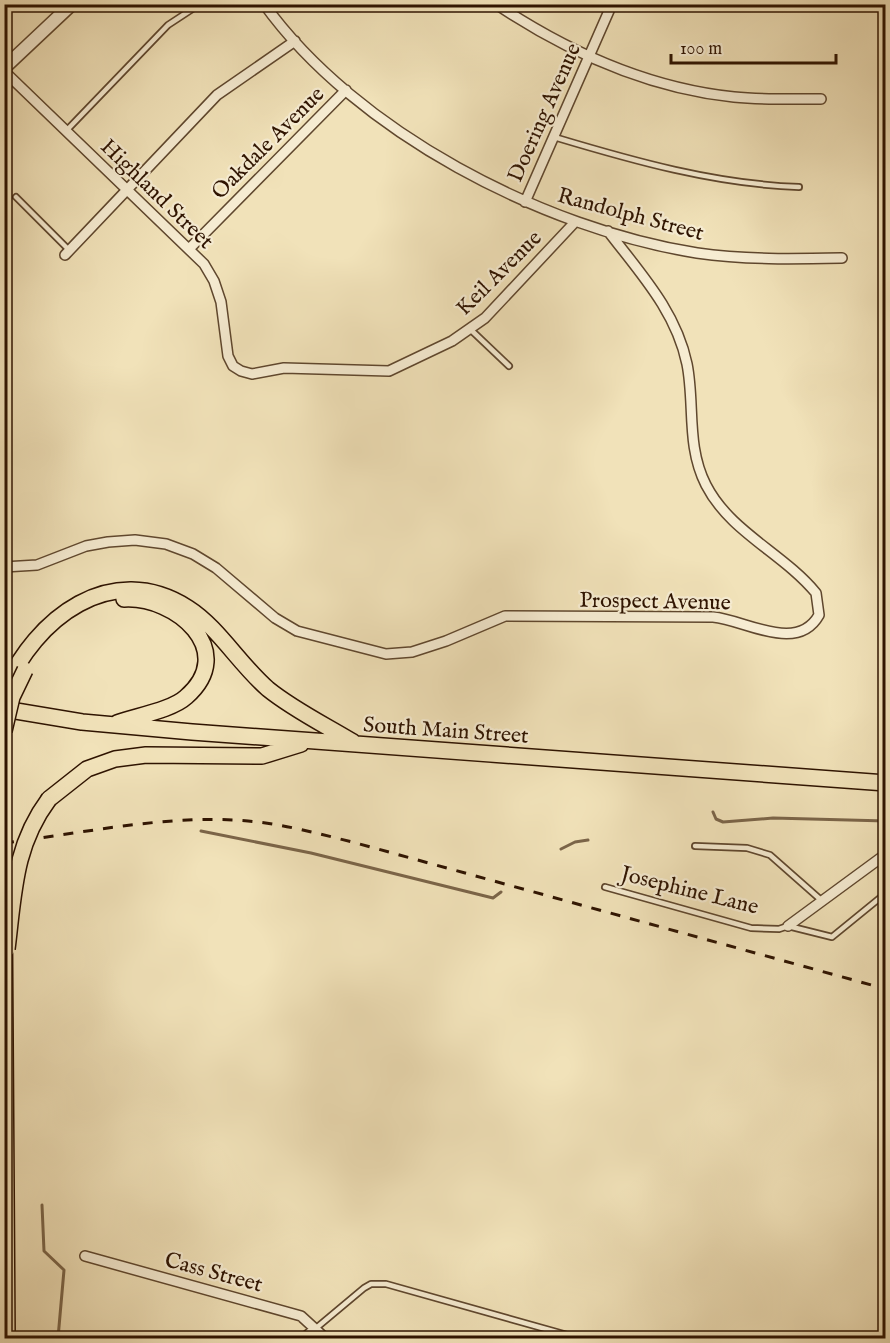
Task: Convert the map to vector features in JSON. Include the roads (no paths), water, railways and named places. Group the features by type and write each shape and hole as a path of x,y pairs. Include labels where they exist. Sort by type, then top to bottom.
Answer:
{"main road":[{"path":"4,691 46,628 78,604 114,591 147,590 167,596 189,608 269,689 358,745"},
{"path":"4,731 20,668 60,627 95,606 119,600 137,599 174,611 193,626 204,648 206,662 199,683 181,702 112,725"},
{"name":"South Main Street","path":"4,709 112,725 885,783"},
{"path":"7,950 16,874 22,849 35,818 49,799 73,777 87,769 115,759 146,755 262,756 313,741"},
{"path":"4,894 7,950 7,1338"}],"street":[{"path":"4,70 72,4"},
{"name":"Randolph Street","path":"264,4 295,41 346,90 418,143 476,178 525,202 575,222 672,248 766,260 842,258"},
{"path":"496,4 539,32 614,68 700,92 749,98 821,99"},
{"name":"Doering Avenue","path":"525,202 612,4"},
{"path":"68,253 217,95 295,41"},
{"name":"Highland Street","path":"4,70 190,248 209,272 218,291 228,356 237,368"},
{"name":"Oakdale Avenue","path":"190,248 346,90"},
{"name":"Keil Avenue","path":"237,368 252,374 284,368 389,371 401,367 470,329 499,306 575,222"},
{"name":"Prospect Avenue","path":"4,567 37,565 86,546 135,540 166,544 205,561 225,574 275,618 297,631 386,654 412,652 446,641 505,616 712,617 740,621 779,634 807,629 819,615 816,593 728,515 706,486 693,448 689,378 675,325 665,307 608,231"},
{"path":"788,926 885,854"},
{"name":"Cass Street","path":"85,1256 297,1315 325,1338"},
{"path":"304,1338 315,1329"}],"lane":[{"path":"66,131 168,25 200,4"},
{"path":"554,137 644,164 765,186 799,188"},
{"path":"16,197 68,253"},
{"path":"470,329 509,366"},
{"path":"695,846 747,848 770,855 823,902"},
{"name":"Josephine Lane","path":"605,887 751,928 779,929 788,926 832,937 885,893"},
{"path":"315,1329 364,1288 386,1284 578,1338"}],"waterway":[{"path":"713,812 716,819 723,822 773,818 886,821"},
{"path":"201,831 311,853 493,898 501,892"},
{"path":"561,849 575,842 588,840"},
{"path":"42,1205 44,1251 64,1270 58,1338"}],"railway":[{"path":"4,843 157,822 218,820 275,824 356,843 886,989"}]}
